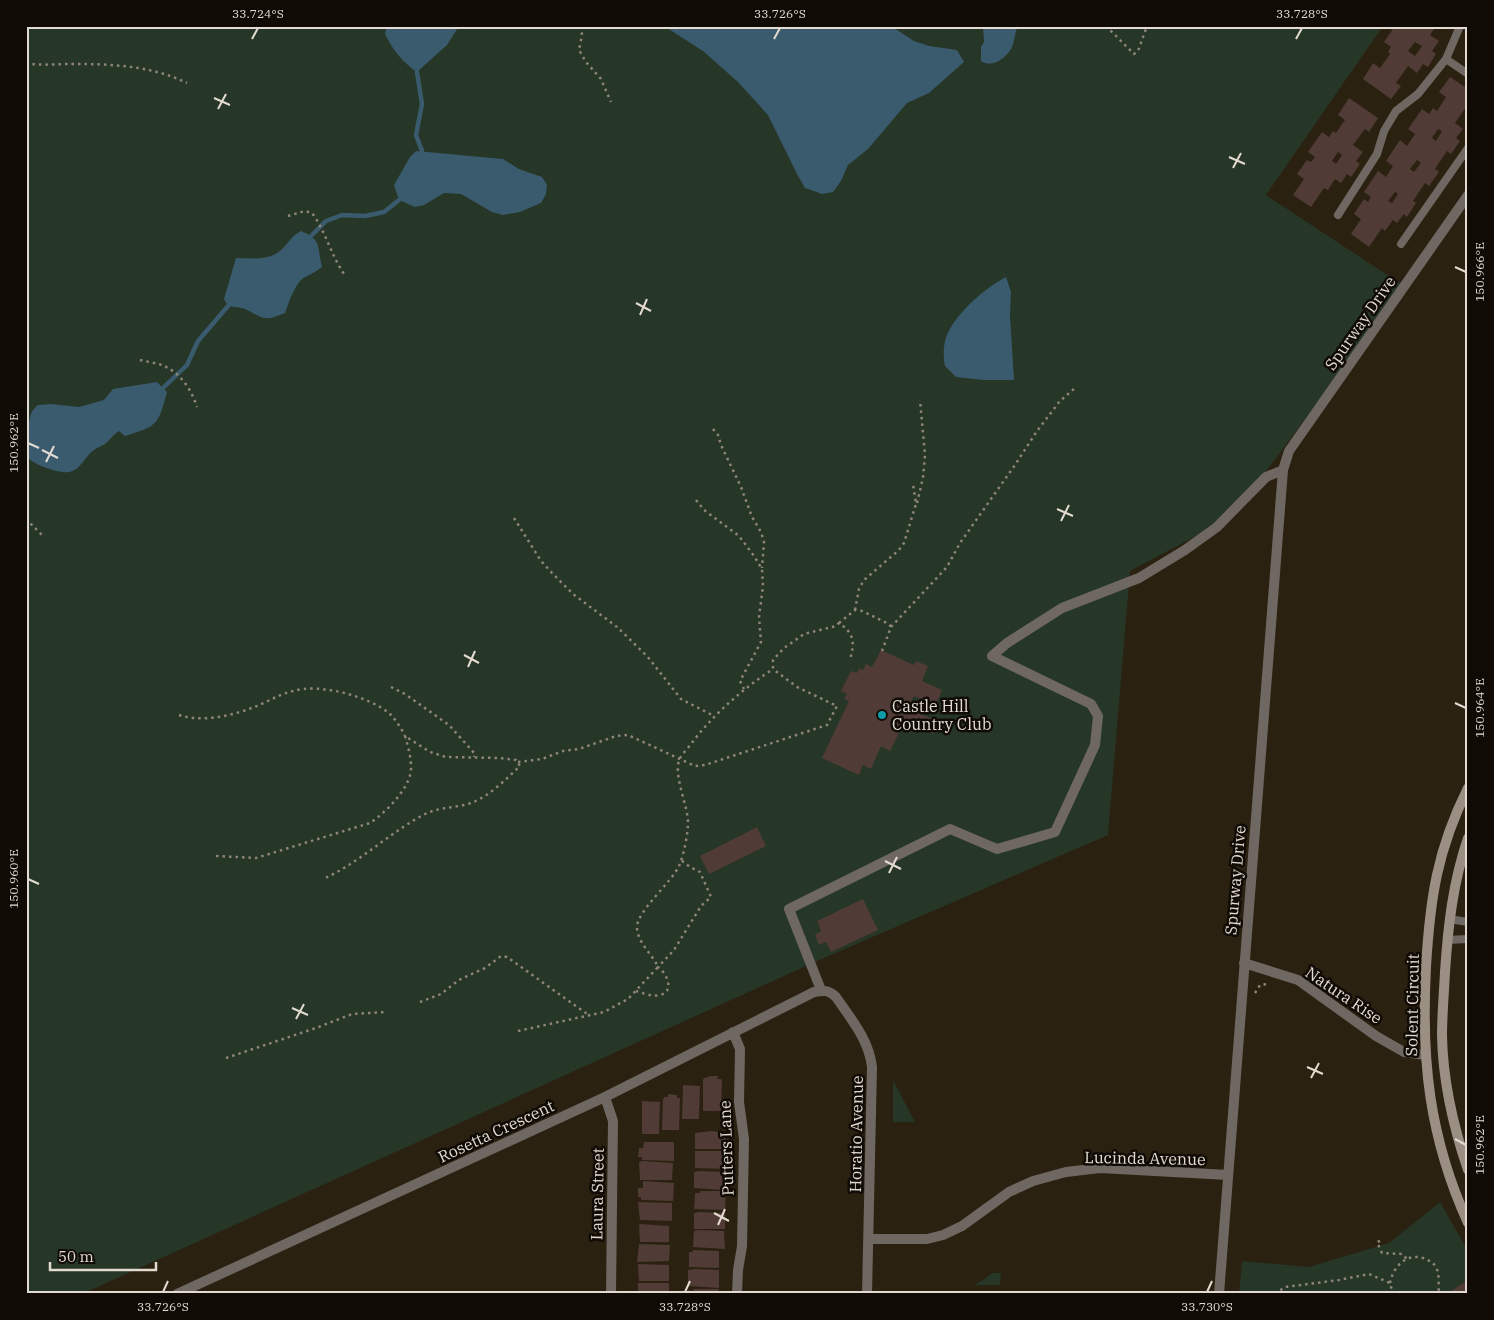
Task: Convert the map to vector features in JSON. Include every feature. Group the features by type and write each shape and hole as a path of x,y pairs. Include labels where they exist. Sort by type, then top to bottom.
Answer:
{"street":[{"name":"Spurway Drive","path":"1219,1294 1283,470 1289,451 1468,195"},
{"path":"823,990 789,909 950,829 997,850 1055,832 1096,745 1098,716 1091,704 992,656 1007,643 1062,608 1139,578 1185,550 1217,527 1266,477 1283,470"},
{"name":"Solent Circuit","path":"1468,788 1443,847 1434,885 1426,962 1424,1011 1425,1055 1431,1102 1450,1181 1468,1223"},
{"name":"Solent Circuit","path":"1468,838 1457,871 1449,919 1442,1035 1444,1068 1452,1117 1468,1170"},
{"name":"Natura Rise","path":"1244,963 1298,980 1376,1036 1404,1052 1425,1055"},
{"name":"Rosetta Crescent","path":"177,1294 604,1097 733,1032 823,990"},
{"name":"Horatio Avenue","path":"823,990 830,992 836,997 862,1035 871,1056 867,1294"},
{"name":"Putters Lane","path":"733,1032 740,1049 740,1108 744,1139 742,1246 737,1294"},
{"name":"Laura Street","path":"604,1097 613,1121 611,1294"},
{"name":"Lucinda Avenue","path":"869,1239 927,1239 943,1235 962,1226 1010,1192 1034,1181 1066,1172 1100,1168 1228,1175"}],"lane":[{"path":"1338,215 1377,154 1384,131 1396,111 1418,94 1446,59 1460,26"},
{"path":"1446,59 1468,74"},
{"path":"1401,244 1468,148"},
{"path":"1449,919 1468,922"},
{"path":"1447,940 1468,939"}],"path":[{"path":"581,26 582,35 579,50 601,80 611,102"},
{"path":"1106,26 1134,54 1138,52 1147,26"},
{"path":"26,63 141,67 175,77 187,83"},
{"path":"288,216 305,211 312,213 344,274"},
{"path":"140,360 170,369 183,380 190,390 197,407"},
{"path":"882,651 892,627 947,567 960,543 1037,431 1060,402 1075,388"},
{"path":"773,669 773,660 784,648 804,634 836,626 855,610 859,589 864,580 899,550 904,543 923,478 925,455 920,400"},
{"path":"713,429 718,434 721,445 742,486 752,517 761,532 764,542 762,569 764,586 759,617 761,642 740,682 744,689"},
{"path":"913,484 916,504"},
{"path":"696,500 704,510 739,536 762,569"},
{"path":"514,518 540,561 566,587 617,627 647,656 681,699 714,716"},
{"path":"26,519 44,537"},
{"path":"855,610 862,611 892,627"},
{"path":"839,623 851,634 854,647 850,659"},
{"path":"636,991 661,995 666,991 668,984 667,976 658,967 638,933 637,921 640,914 679,866 685,845 688,824 685,802 678,779 680,759 714,716 744,689 773,669"},
{"path":"405,736 430,752 446,757 500,758 516,760 518,762 542,759 563,750 579,749 616,736 628,735 695,766 704,765 827,726 837,706 797,688 773,669"},
{"path":"391,687 405,694 448,725 475,754 474,757"},
{"path":"179,716 202,719 220,716 246,710 294,690 313,688 346,694 367,700 380,707 391,715 401,728 409,750 412,769 407,783 381,815 370,823 256,858 216,856"},
{"path":"323,879 343,871 371,849 425,814 444,808 465,805 481,799 520,766 518,762"},
{"path":"518,1031 604,1012 636,991 674,950 701,906 710,897 700,872 681,860"},
{"path":"420,1002 440,994 459,980 485,968 501,956 507,957 590,1016"},
{"path":"226,1058 352,1014 388,1012"},
{"path":"1380,1241 1377,1242 1382,1253 1402,1254 1407,1259"},
{"path":"1393,1294 1390,1283 1393,1271 1407,1259 1417,1256 1433,1263 1438,1274 1439,1294"},
{"path":"1275,1294 1285,1287 1329,1282 1369,1274 1390,1283"}],"green space":[{"name":"Castle Hill Country Club","path":"26,26 1383,26 1266,195 1404,286 1262,477 1213,527 1130,571 1108,835 815,962 82,1294 26,1294"},
{"path":"893,1080 915,1122 893,1122"},
{"path":"1440,1202 1468,1251 1468,1294 1239,1294 1242,1261 1309,1267 1389,1243"},
{"path":"993,1273 1001,1273 1000,1285 975,1285"}],"water":[{"path":"387,26 459,26 447,45 417,72 402,60 391,45 385,34"},
{"path":"664,26 891,26 914,41 929,46 957,50 964,62 929,93 907,103 868,149 848,165 841,181 833,192 822,194 805,188 768,115 738,82 703,51"},
{"path":"983,26 1018,26 1011,49 997,62 989,64 981,61 981,47 984,42"},
{"path":"416,151 503,159 519,169 542,177 547,185 546,194 541,203 520,212 503,215 492,212 461,194 444,193 424,205 415,207 399,200 394,185 410,157"},
{"path":"301,231 312,237 318,244 322,267 301,280 293,291 285,313 266,318 243,308 228,306 224,299 236,258 259,258 275,254"},
{"path":"1006,277 1011,292 1010,316 1014,380 983,380 956,377 945,366 944,350 947,335 957,318 972,302 989,287"},
{"path":"157,382 167,392 155,423 144,430 125,436 119,431 105,444 95,449 77,469 69,472 53,470 39,465 27,456 26,441 29,423 32,411 38,405 51,404 79,407 104,400 113,389"}],"building":[{"path":"1395,26 1436,26 1430,35 1439,41 1432,51 1436,54 1428,67 1423,64 1417,73 1408,66 1396,83 1401,86 1391,99 1363,79 1373,63 1380,68 1390,54 1388,52 1391,47 1384,42","holes":["1415,42 1422,46 1415,56 1408,51"]},
{"path":"1450,77 1468,89 1468,108 1466,107 1455,123 1463,129 1456,138 1460,141 1451,154 1447,151 1435,169 1439,172 1429,186 1425,183 1413,201 1416,203 1407,217 1404,214 1397,223 1393,220 1385,231 1382,228 1369,247 1351,234 1361,219 1354,214 1364,199 1368,202 1371,197 1364,192 1378,171 1386,177 1393,166 1386,161 1400,140 1407,146 1415,134 1408,129 1422,109 1429,114 1433,108 1437,111 1446,97 1439,92","holes":["1438,129 1442,131 1436,141 1432,138","1417,160 1421,163 1414,172 1410,169","1395,192 1398,194 1392,203 1388,201"]},
{"path":"1349,98 1378,118 1369,132 1365,129 1353,145 1363,152 1356,161 1360,164 1351,177 1347,174 1341,183 1335,179 1328,190 1324,188 1311,207 1293,195 1304,179 1297,174 1307,160 1311,162 1315,157 1308,152 1322,132 1329,137 1333,131 1336,133 1345,120 1338,115","holes":["1338,152 1342,155 1336,164 1332,161"]},
{"name":"Castle Hill Country Club","path":"881,650 914,665 916,661 928,666 922,681 942,690 935,706 914,696 908,708 939,722 933,734 905,721 890,751 881,746 871,769 863,765 859,775 822,758 849,701 844,699 847,694 841,691 851,671 857,673 859,668 863,670 866,664 872,667"},
{"path":"757,827 766,846 709,874 700,856"},
{"path":"863,899 878,930 831,952 826,942 819,945 815,935 821,931 817,921"},
{"path":"709,1076 718,1076 717,1079 722,1081 721,1111 703,1111 703,1080"},
{"path":"683,1085 700,1086 699,1119 682,1119"},
{"path":"668,1094 677,1095 677,1098 680,1098 679,1130 662,1130 663,1100 664,1097 668,1097"},
{"path":"642,1101 660,1102 659,1134 642,1134"},
{"path":"711,1131 726,1133 725,1149 695,1149 695,1133"},
{"path":"644,1142 674,1142 674,1161 642,1160 642,1157 638,1157 639,1148 643,1148"},
{"path":"695,1151 725,1151 726,1169 695,1168"},
{"path":"639,1162 673,1163 672,1180 640,1180"},
{"path":"694,1172 725,1172 725,1188 723,1190 694,1188"},
{"path":"643,1181 674,1183 673,1201 641,1200 641,1197 638,1197 638,1188 643,1188"},
{"path":"700,1191 726,1191 725,1210 694,1209 695,1193 700,1193"},
{"path":"638,1202 672,1203 672,1221 640,1220"},
{"path":"694,1213 725,1213 725,1229 694,1229"},
{"path":"640,1224 669,1226 669,1242 640,1242"},
{"path":"694,1231 724,1231 725,1249 693,1247"},
{"path":"639,1244 670,1245 669,1261 637,1262"},
{"path":"693,1250 719,1251 719,1268 689,1267 689,1252 693,1252"},
{"path":"638,1264 669,1265 669,1281 639,1281"},
{"path":"688,1270 719,1270 719,1288 688,1286"},
{"path":"1468,1280 1468,1294 1447,1294 1451,1291"},
{"path":"638,1283 669,1283 669,1294 638,1294"},
{"path":"693,1289 719,1289 718,1294 688,1294 688,1290 693,1291"}],"waterway":[{"path":"417,72 422,104 416,135 422,151"},
{"path":"312,235 326,221 342,215 365,216 384,212 399,200"},
{"path":"163,388 187,365 198,341 228,306"}],"place":[{"name":"Castle Hill Country Club","path":"882,715"}]}
